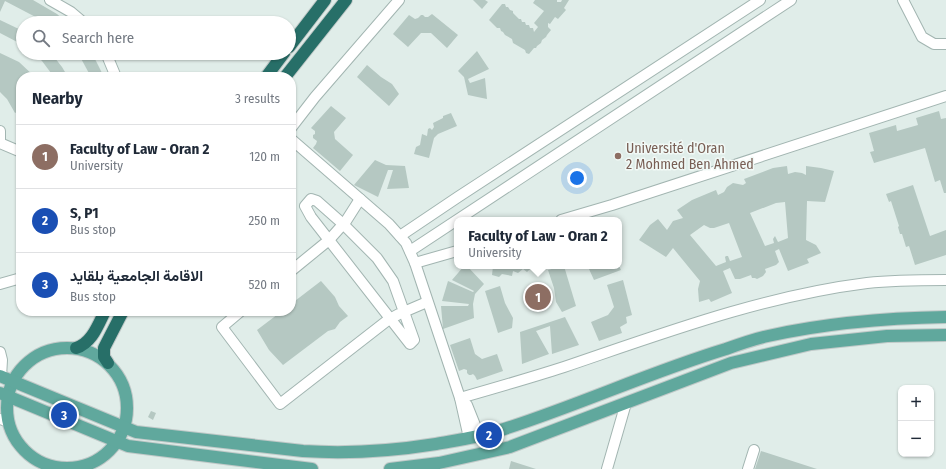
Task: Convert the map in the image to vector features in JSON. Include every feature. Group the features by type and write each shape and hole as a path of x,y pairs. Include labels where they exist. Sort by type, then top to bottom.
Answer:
{"highway":[{"path":"296,38 325,0"},
{"path":"289,72 346,0"},
{"path":"270,72 279,60"},
{"path":"76,348 89,341 103,316"},
{"path":"108,363 104,357 104,348 120,316"}],"main road":[{"path":"0,376 136,432 331,453 358,453 410,448 499,430 559,410 690,359 767,336 830,325 884,320 946,318"},
{"path":"390,469 440,463 510,447 731,362 811,344 888,336 946,335"},
{"path":"60,348 76,348 93,353 108,363 122,382 126,393 127,410 124,428 117,442 100,459 78,467 53,468 43,463 32,463 4,420 7,409 4,395 21,369 32,358 46,351 60,348"},
{"path":"4,395 128,446 312,469"}],"street":[{"path":"50,0 76,16"},
{"path":"296,122 315,97 399,0"},
{"path":"400,236 760,0"},
{"path":"462,217 791,0"},
{"path":"903,0 922,37 934,44 946,44"},
{"path":"109,60 114,72"},
{"path":"571,217 946,96"},
{"path":"0,131 0,142 16,150"},
{"path":"296,143 360,199 406,243 415,263 460,398 468,405 474,436"},
{"path":"310,199 317,200 343,224 377,258 393,281 414,340 410,344 310,217 305,206 310,199"},
{"path":"296,267 329,240 343,224 360,199"},
{"path":"410,251 454,222"},
{"path":"415,263 454,252"},
{"path":"0,284 16,279"},
{"path":"460,398 562,367 668,331 763,303 794,296 867,284 891,281 946,280"},
{"path":"236,316 222,327 280,404 390,318 427,302"},
{"path":"0,352 2,360 0,376"},
{"path":"606,469 626,403"},
{"path":"748,469 754,450"}],"building":[{"path":"0,0 33,0 59,16 34,16 5,1 0,12"},
{"path":"473,0 485,0 488,2 482,9"},
{"path":"535,0 557,0 557,2 561,2 562,0 569,0 564,8 566,10 558,19 555,17 550,24 548,23 548,27 551,30 546,37 529,54 513,43 512,39 505,35 500,28 497,28 489,20 502,4 505,4 506,7 513,11 519,19 521,19 522,22 529,25 530,28 533,28 534,32 538,27 534,23 544,11 533,3"},
{"path":"432,14 458,35 447,48 431,33 421,33 408,47 393,34 409,15 415,19 421,15 428,17"},
{"path":"0,20 16,28 16,41 0,33"},
{"path":"477,51 489,69 468,79 470,83 485,78 487,99 468,95 464,77 458,71"},
{"path":"0,53 19,62 30,72 16,72 16,112 7,99 0,92"},
{"path":"41,60 56,60 65,72 50,72"},
{"path":"82,60 96,60 102,72 88,72"},
{"path":"367,65 392,84 399,94 389,106 357,77"},
{"path":"331,106 346,118 334,132 335,139 353,155 340,171 313,148 317,141 313,138 315,131 311,128"},
{"path":"939,111 941,119 946,118 946,193 944,193 940,180 935,182 925,148 874,163 870,152 874,151 869,133 896,125 897,131 918,125 916,118"},
{"path":"451,113 457,126 438,134 434,138 429,158 414,154 416,147 420,145 422,134 427,136 428,129 430,128 432,130 434,127 433,123 443,118 443,116"},
{"path":"375,160 386,165 405,166 409,188 387,189 393,170 388,170 378,197 354,185"},
{"path":"787,166 788,174 795,172 806,175 806,166 834,171 825,202 807,201 806,240 816,245 821,253 807,259 809,263 788,271 779,249 775,251 779,262 776,265 765,269 766,272 763,276 757,279 752,278 751,275 740,279 735,279 730,268 723,271 732,293 711,302 709,299 699,302 698,289 700,281 673,248 666,257 639,240 650,225 658,219 667,230 673,221 683,218 677,210 692,200 716,190 718,195 724,192 727,187 733,183 743,185 746,183 744,179 773,168","holes":["785,202 788,238 778,242 775,236 773,239 774,243 765,246 750,213 776,203","729,223 742,257 730,261 728,256 726,256 726,262 716,266 690,235 704,225 714,228"]},
{"path":"913,185 930,236 946,230 946,255 915,265 909,246 906,247 902,234 900,234 891,201 889,202 886,194"},
{"path":"461,269 470,269 484,284 475,294 473,304 474,318 443,329 441,306 468,306 469,304 442,301 448,281 473,292 474,291 452,280"},
{"path":"493,269 523,269 518,273 513,271 512,276 502,274 499,277 492,275"},
{"path":"523,269 530,269 527,272"},
{"path":"565,269 576,306 562,312 556,302 554,288 548,270"},
{"path":"589,269 621,270 594,280"},
{"path":"623,280 632,315 626,317 627,323 620,327 622,333 599,341 591,322 608,315 614,307 607,285"},
{"path":"321,281 335,297 339,306 348,316 340,322 335,329 328,331 283,365 269,350 257,330 275,316 296,316 296,300"},
{"path":"500,286 505,303 513,318 512,328 498,333 485,291"},
{"path":"565,317 579,345 552,354 550,326 536,331 549,354 522,364 520,332"},
{"path":"470,338 475,354 482,359 497,354 503,371 477,380 473,374 469,375 467,373 467,370 464,369 459,371 450,345"},
{"path":"151,411 156,413 153,420 148,417"},
{"path":"761,451 817,469 755,469"},
{"path":"511,461 536,469 509,469"}],"place":[{"name":"Université d'Oran 2 Mohmed Ben Ahmed","path":"618,156"},
{"name":"Faculty of Law - Oran 2","path":"538,297"},
{"name":"الاقامة الجامعية بلقايد","path":"64,415"},
{"name":"S, P1","path":"489,435"}]}
